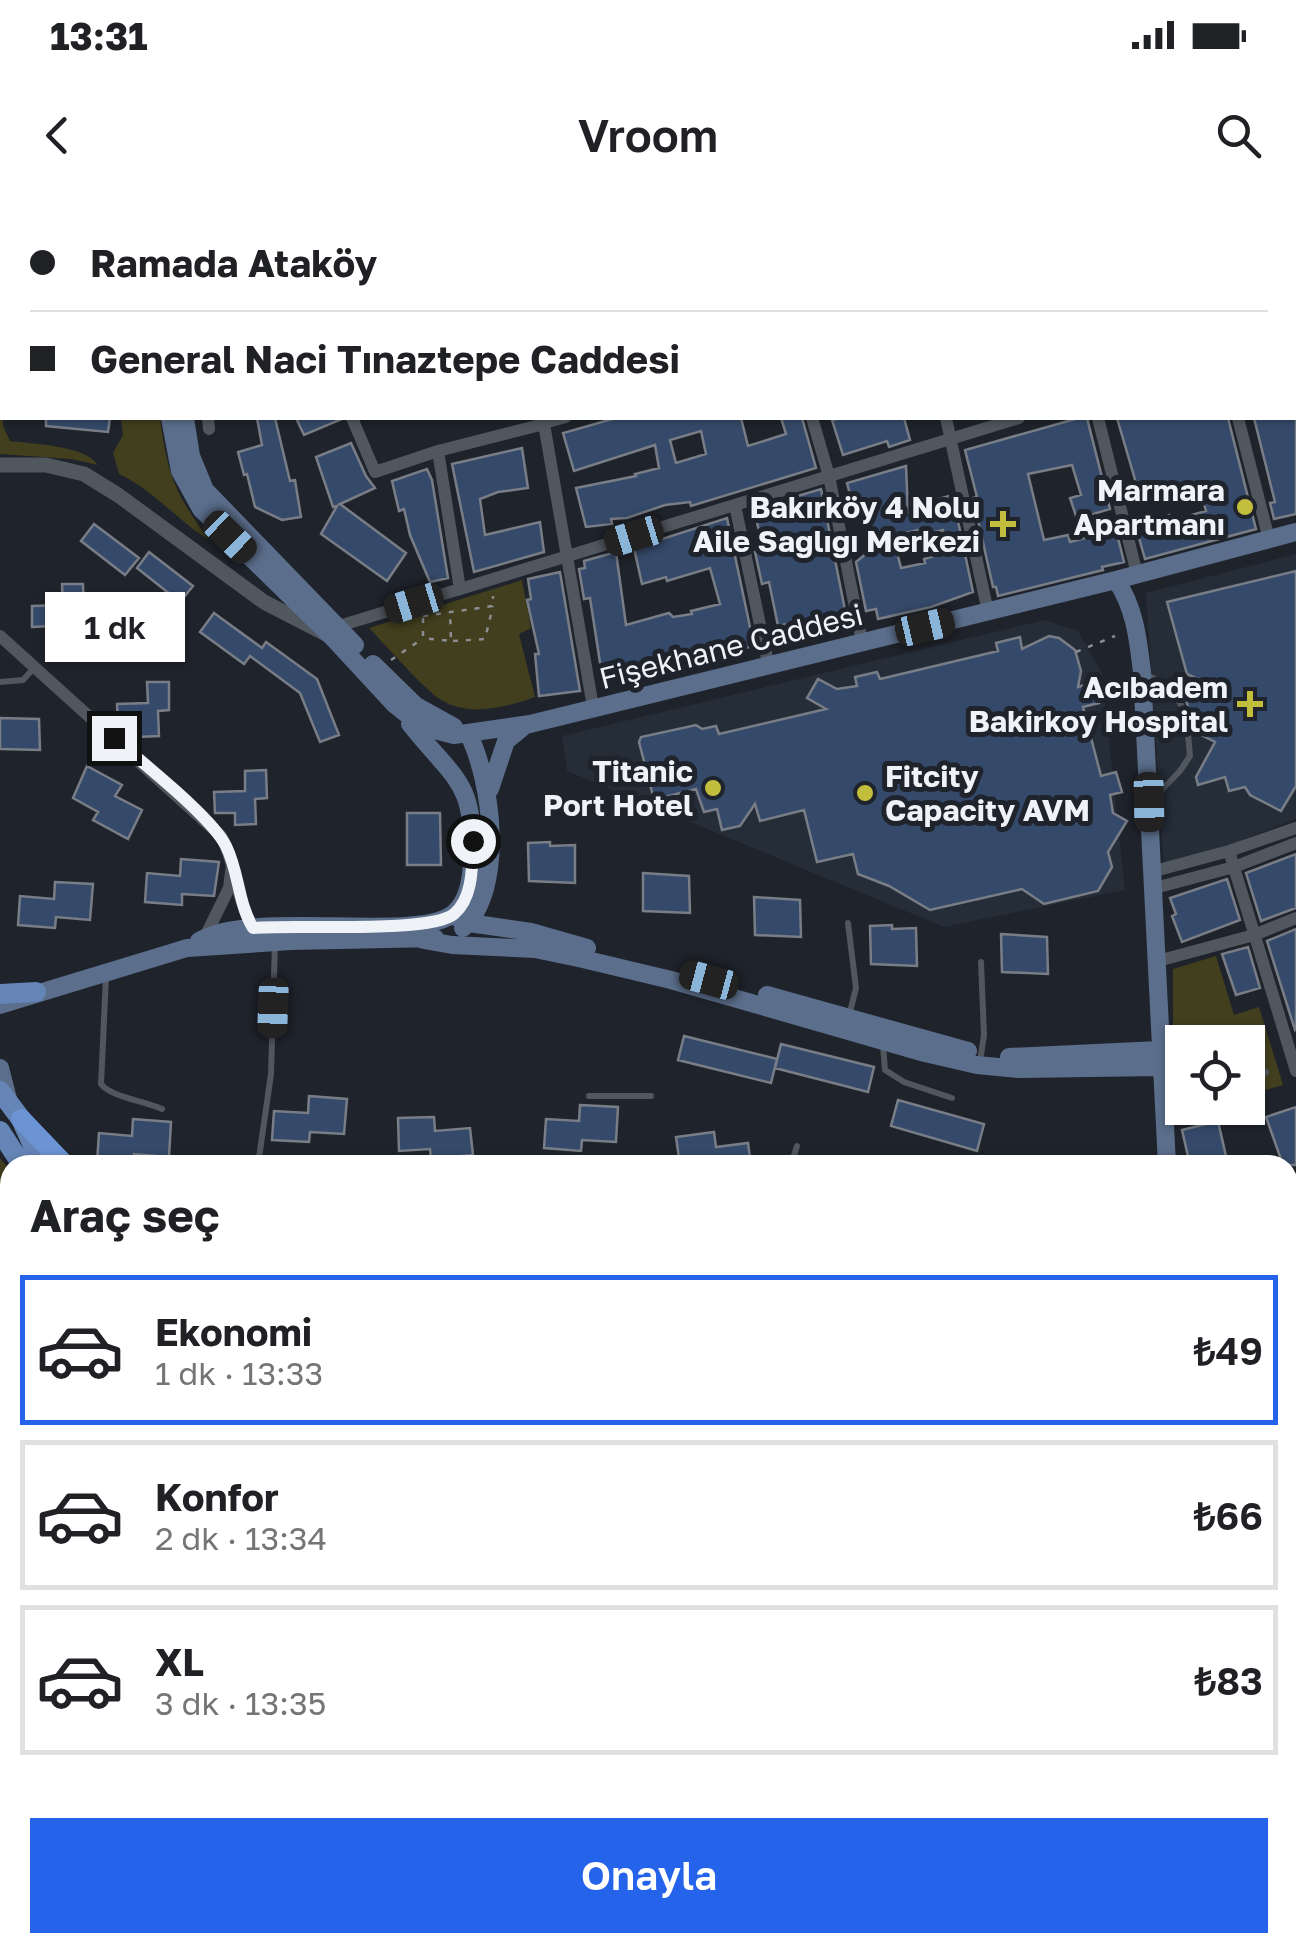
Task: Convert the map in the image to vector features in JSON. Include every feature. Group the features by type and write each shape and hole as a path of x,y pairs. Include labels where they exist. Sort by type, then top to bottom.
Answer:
{"highway":[{"path":"10,1104 56,1155"}],"main road":[{"path":"170,420 180,472 201,509 416,706 468,733 488,795"},
{"path":"185,420 191,456 205,490 336,631 453,770 467,798 472,873 458,932 424,940"},
{"name":"Fişekhane Caddesi","path":"423,727 454,735 530,724 1296,532"},
{"path":"1116,580 1134,614 1142,672 1166,1155"},
{"path":"394,704 453,747 497,760"},
{"path":"530,724 509,737 497,760 488,795 487,878 499,912 531,932"},
{"path":"461,919 480,904 487,878"},
{"path":"187,948 205,937 461,919 531,932 849,1017 979,1060"},
{"path":"0,1005 187,948 267,932 424,940 536,949 671,980 883,1041 979,1060 1160,1065"},
{"path":"0,994 36,992"},
{"path":"0,1023 12,1007 36,992"},
{"path":"0,1068 10,1104 37,1155"},
{"path":"0,1131 16,1155"}],"street":[{"path":"353,420 374,472 543,421 593,707"},
{"path":"813,420 829,476 862,642"},
{"path":"946,420 988,612"},
{"path":"0,465 46,465 84,474 264,602 297,622 336,631 491,579 1012,420"},
{"path":"1098,420 1137,574"},
{"path":"1238,420 1268,539"},
{"path":"438,452 460,589"},
{"path":"735,504 768,663"},
{"path":"0,636 221,836 245,914 267,932"},
{"path":"1151,880 1296,828"},
{"path":"1151,880 1234,866 1296,844"},
{"path":"1230,852 1295,1067"},
{"path":"205,937 229,888 232,862"},
{"path":"1154,962 1254,935 1296,918"}],"lane":[{"path":"0,682 24,680 34,667"},
{"path":"1142,672 1168,686 1180,698 1190,756 1149,802"},
{"path":"848,922 856,988 849,1017"},
{"path":"259,1155 271,1074 267,932"},
{"path":"979,1060 984,1034 981,962"},
{"path":"106,971 101,1084 108,1092 162,1109"},
{"path":"883,1041 885,1070 904,1082 952,1098"},
{"path":"1160,1065 1165,1068"},
{"path":"589,1096 650,1096"},
{"path":"795,1155 797,1146"}],"path":[{"path":"378,669 423,638 451,642 486,639 494,606 491,579"},
{"path":"423,638 423,617 494,606"},
{"path":"450,612 451,642"},
{"path":"1076,652 1115,636"}],"shaded area":[{"path":"3,420 10,441 70,449 98,465 71,459 0,454"},
{"path":"121,420 160,420 174,483 209,540 119,474 113,453 123,435"},
{"path":"1296,554 1296,819 1164,870 1146,593"},
{"path":"522,580 531,628 519,634 535,697 524,701 465,709 443,701 369,628"},
{"path":"1044,620 1078,631 1102,673 1125,890 944,927 567,771 562,736"},
{"path":"1216,956 1234,1015 1259,1007 1265,1025 1173,1025 1173,969"},
{"path":"1265,1026 1283,1085 1265,1090"}],"building":[{"path":"46,420 110,420 108,432 46,426"},
{"path":"257,420 275,420 290,481 295,480 301,517 282,520 255,507 238,452 262,445"},
{"path":"297,420 340,420 304,435"},
{"path":"609,420 742,420 748,446 786,434 782,420 803,420 816,468 691,506 690,502 665,505 627,518 611,519 612,524 586,527 576,488 659,468 655,445 574,471 563,433","holes":["701,431 706,454 676,463 670,440"]},
{"path":"832,420 905,420 910,440 889,447 887,441 843,455"},
{"path":"1072,420 1088,420 1110,509 1077,519 1070,498 1081,495 1072,465 1028,474 1044,540 1068,535 1070,542 1116,530 1124,562 998,596 965,450"},
{"path":"1118,420 1229,420 1256,529 1145,559 1135,524 1169,515 1170,521 1206,511 1198,483 1141,500"},
{"path":"1254,420 1296,420 1296,514 1274,519 1270,503 1275,502"},
{"path":"351,443 375,488 340,504 406,553 387,581 321,534 337,506 333,507 316,457"},
{"path":"522,448 528,488 480,499 485,535 540,522 544,552 474,572 452,464"},
{"path":"906,466 908,512 936,506 934,500 949,496 950,503 954,502 973,592 878,619 876,609 866,611 856,562 873,548 862,504 853,506 847,483","holes":["918,530 919,536 943,530 948,552 924,559 925,563 901,568 893,536"]},
{"path":"427,469 448,578 430,582 410,535 404,509 399,511 392,481"},
{"path":"821,489 846,615 778,626 769,582 762,584 755,552 763,549 754,509"},
{"path":"727,518 754,646 603,682 590,598 584,599 579,569 585,568 584,561 616,552 626,625 669,613 673,617 692,614 691,611 720,604 710,568 642,584 634,548"},
{"path":"94,524 139,558 125,575 81,541"},
{"path":"149,552 193,586 180,602 137,568"},
{"path":"1296,571 1296,786 1281,811 1250,795 1245,787 1229,791 1225,777 1198,785 1196,777 1215,742 1195,732 1186,700 1200,680 1187,674 1167,602"},
{"path":"560,572 580,691 539,696 535,654 539,654 527,600 531,599 528,579"},
{"path":"62,584 83,584 84,612 73,612 74,638 53,639 52,626 32,627 32,606 63,605"},
{"path":"214,613 262,648 266,642 317,679 339,735 320,742 300,693 250,656 244,664 200,632"},
{"path":"1049,636 1075,650 1081,671 1078,687 1094,682 1099,703 1083,707 1101,776 1116,772 1122,792 1110,795 1113,813 1127,821 1108,852 1112,867 1098,891 1044,904 1022,889 930,910 889,886 858,874 853,854 817,862 804,810 760,821 755,804 740,826 722,830 717,809 704,812 696,789 657,799 653,796 641,737 696,725 702,729 716,726 719,734 826,709 807,698 818,679 837,689 857,686 855,677 877,672 880,679 998,651 996,643 1020,637 1022,649"},
{"path":"147,682 169,682 169,710 158,711 159,736 138,737 138,725 118,725 117,704 148,703"},
{"path":"0,718 39,719 40,750 0,749"},
{"path":"87,766 122,785 115,796 142,810 128,839 93,820 98,812 73,798"},
{"path":"266,770 267,798 255,799 256,824 235,825 235,813 215,813 214,792 245,791 245,771"},
{"path":"407,813 440,813 441,865 407,865"},
{"path":"550,842 550,846 575,845 575,883 529,881 528,843"},
{"path":"1296,854 1296,908 1261,921 1246,873"},
{"path":"181,859 219,862 214,896 182,894 182,905 145,902 147,873 180,876"},
{"path":"643,873 689,876 690,913 643,911"},
{"path":"1227,879 1240,920 1182,942 1170,898"},
{"path":"55,882 93,884 90,920 56,917 55,928 18,925 20,896 54,899"},
{"path":"754,897 800,900 801,937 755,935"},
{"path":"892,925 892,929 916,928 917,966 871,964 870,926"},
{"path":"1296,929 1296,1029 1295,1030 1267,941"},
{"path":"1001,934 1047,937 1048,974 1002,972"},
{"path":"1248,947 1260,988 1236,995 1222,954"},
{"path":"684,1036 777,1059 771,1083 678,1060"},
{"path":"781,1044 874,1067 868,1092 775,1068"},
{"path":"309,1096 347,1099 344,1134 310,1132 309,1142 272,1140 274,1111 308,1113"},
{"path":"898,1100 984,1124 977,1151 891,1126"},
{"path":"580,1105 618,1107 616,1142 582,1140 581,1151 544,1148 546,1119 579,1121"},
{"path":"1296,1107 1296,1155 1279,1155 1266,1117"},
{"path":"434,1117 435,1131 470,1128 473,1155 431,1155 430,1149 399,1151 398,1118"},
{"path":"133,1119 171,1122 169,1155 98,1155 99,1133 132,1136"},
{"path":"1219,1125 1226,1155 1188,1155 1182,1130"},
{"path":"714,1132 716,1147 748,1143 750,1155 679,1155 676,1137"}],"place":[{"name":"Marmara Apartmanı","path":"1245,507"},
{"name":"Bakırköy 4 Nolu Aile Sağlığı Merkezi","path":"1003,524"},
{"name":"Acıbadem Bakirkoy Hospital","path":"1250,704"},
{"name":"Titanic Port Hotel","path":"713,788"},
{"name":"Fitcity Capacity AVM","path":"865,793"}],"route":[{"path":"114,738 221,836 253,928 440,920 452,915 464,900 472,873 473,841"}]}
